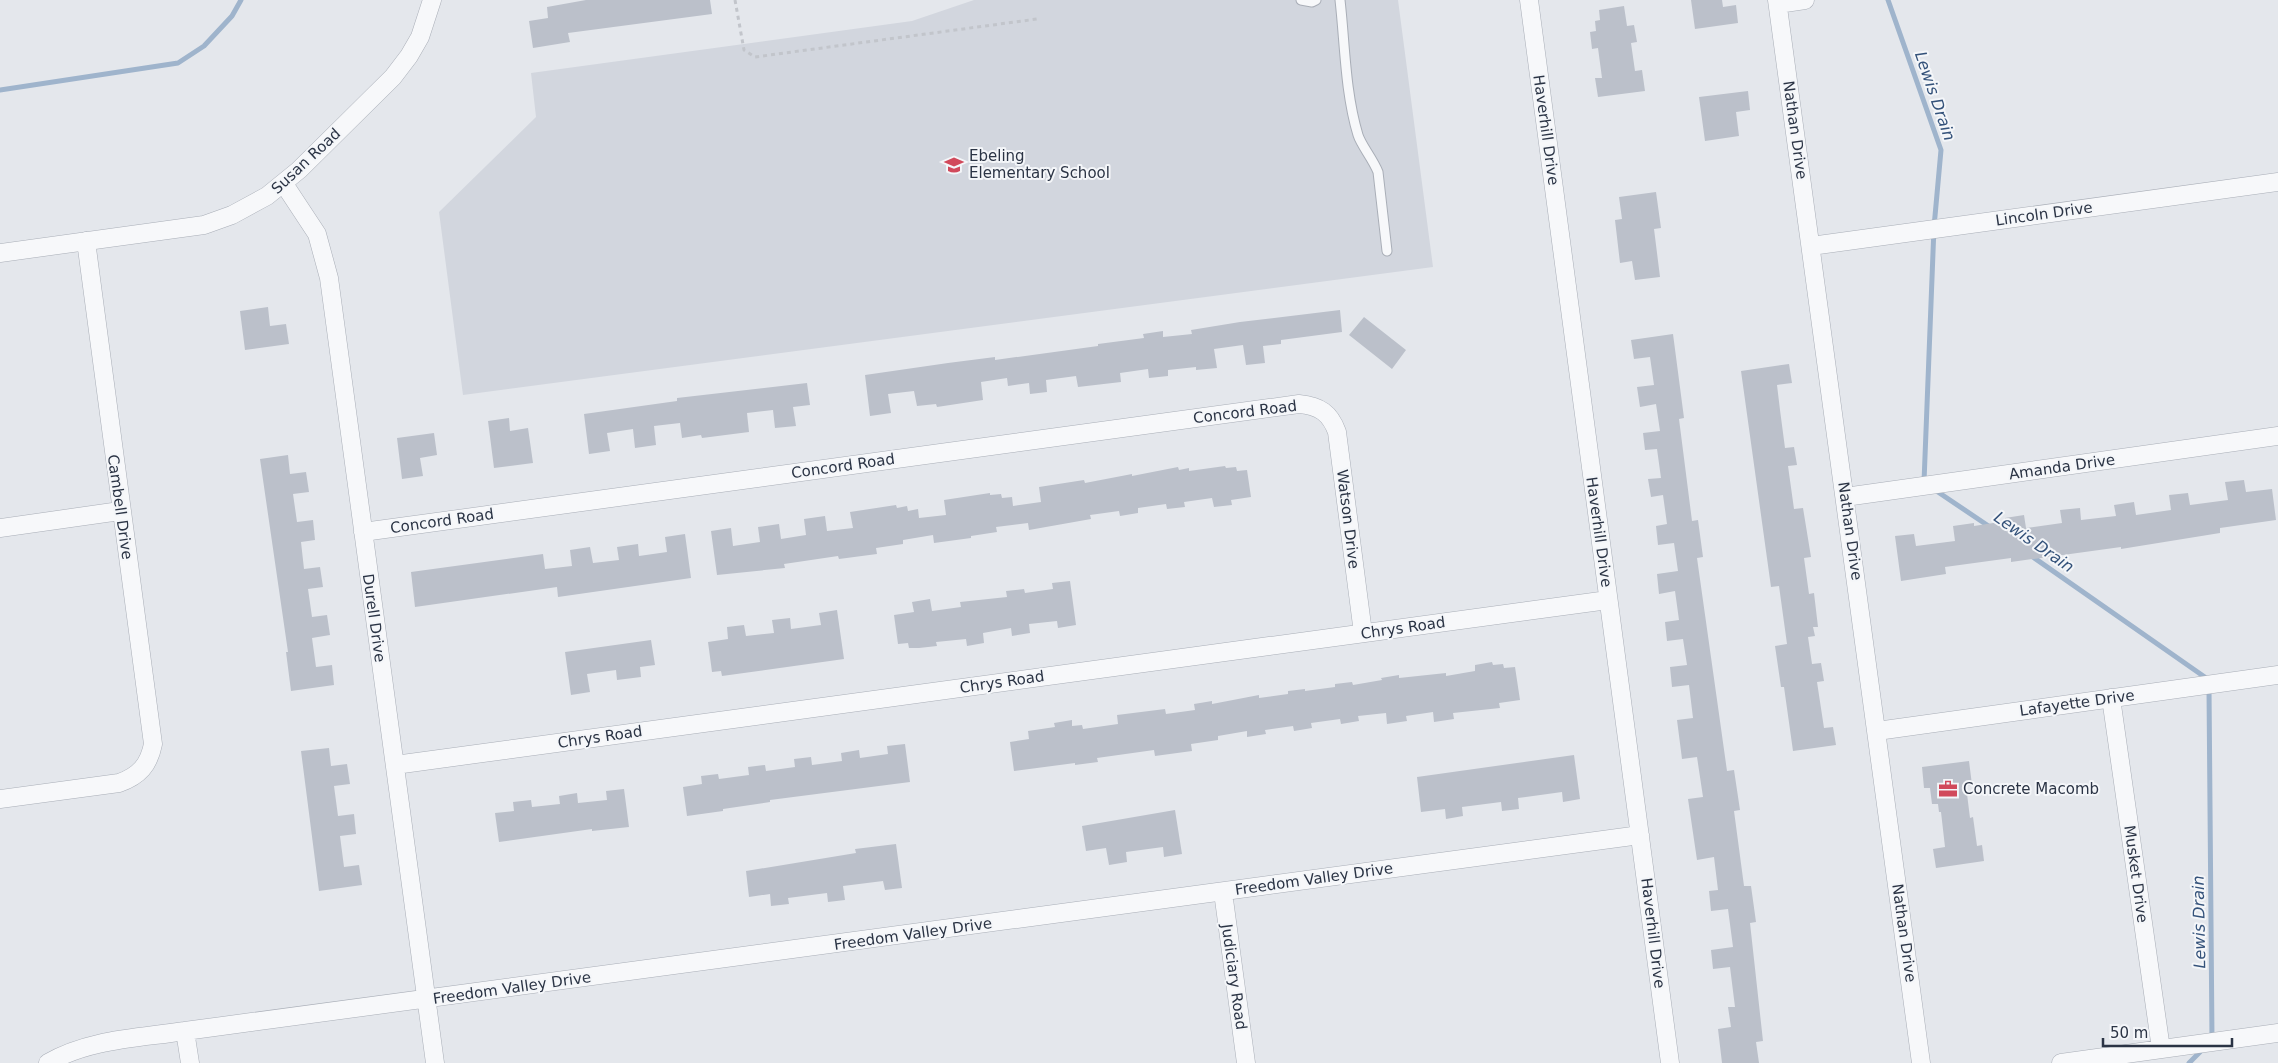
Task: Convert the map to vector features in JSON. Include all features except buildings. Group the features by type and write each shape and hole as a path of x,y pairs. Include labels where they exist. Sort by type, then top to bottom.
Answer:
{"street":[{"name":"Susan Road","path":"0,253 204,225 250,206 284,184 393,77 409,56 420,37 432,0"},
{"name":"Haverhill Drive","path":"1529,0 1670,1063"},
{"path":"1778,2 1805,0"},
{"name":"Nathan Drive","path":"1778,2 1921,1063"},
{"name":"Lincoln Drive","path":"1811,246 2278,182"},
{"name":"Durell Drive","path":"284,184 307,216 317,234 330,288 435,1063"},
{"name":"Cambell Drive","path":"0,799 119,783 132,778 142,770 150,758 153,744 120,511 86,241"},
{"name":"Concord Road","path":"362,532 1300,404 1313,405 1324,410"},
{"name":"Watson Drive","path":"1324,410 1332,419 1337,432 1363,633"},
{"name":"Amanda Drive","path":"1845,497 2278,436"},
{"path":"0,528 120,511"},
{"name":"Chrys Road","path":"395,765 1608,600"},
{"name":"Lafayette Drive","path":"1877,731 2278,675"},
{"name":"Musket Drive","path":"2111,698 2161,1049"},
{"name":"Freedom Valley Drive","path":"48,1063 67,1052 86,1046 185,1031 427,1000 1640,834"},
{"name":"Judiciary Road","path":"1223,892 1246,1063"},
{"path":"185,1031 190,1063"},
{"path":"2060,1063 2278,1033"}],"lane":[{"path":"1301,0 1312,2 1316,0"},
{"path":"1340,0 1352,106 1358,138 1374,160 1378,172 1387,251"}],"path":[{"path":"735,0 740,40 744,50 755,58 1037,19"}],"shaded area":[{"name":"Ebeling Elementary School","path":"974,0 1398,0 1433,267 463,395 439,212 536,117 531,73 912,21"}],"waterway":[{"path":"0,90 178,63 204,46 232,16 241,0"},
{"name":"Lewis Drain","path":"1888,0 1941,150 1934,227 1924,482"},
{"name":"Lewis Drain","path":"1935,490 1990,527"},
{"name":"Lewis Drain","path":"2030,555 2209,680"},
{"name":"Lewis Drain","path":"2209,689 2212,1040"},
{"name":"Lewis Drain","path":"2189,1063 2203,1049"}],"place":[{"name":"Ebeling Elementary School","path":"954,165"},
{"name":"Concrete Macomb","path":"1948,789"}]}
